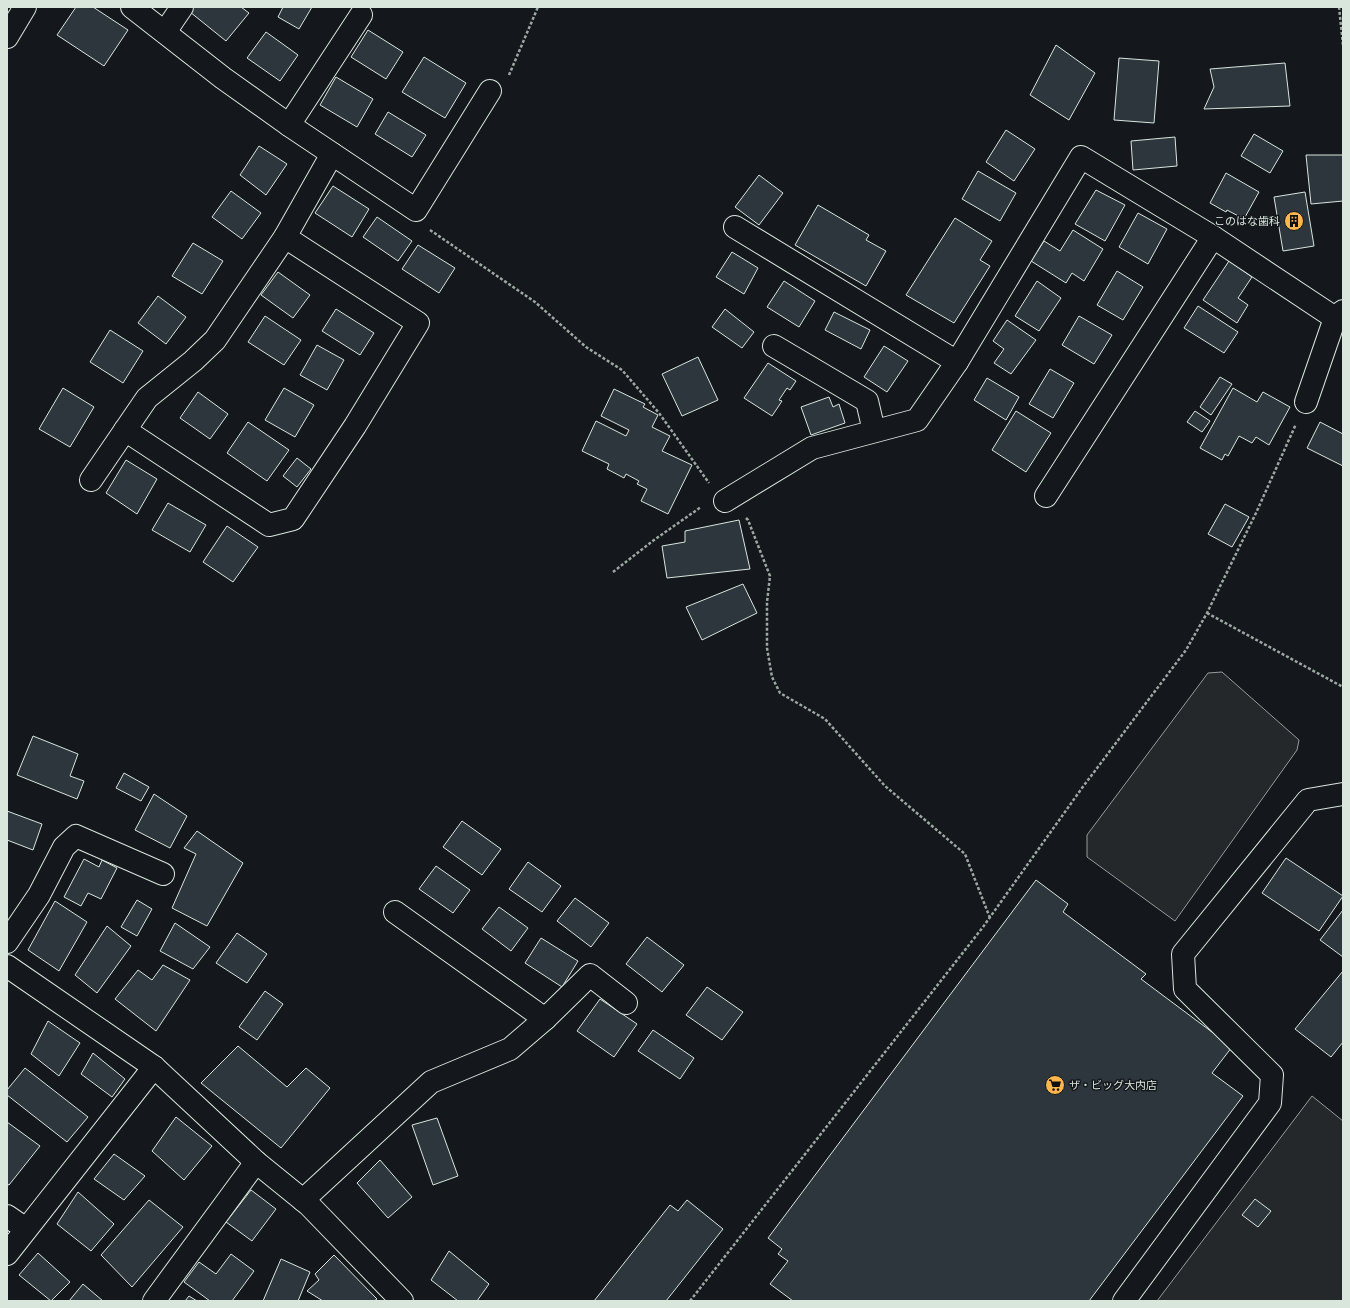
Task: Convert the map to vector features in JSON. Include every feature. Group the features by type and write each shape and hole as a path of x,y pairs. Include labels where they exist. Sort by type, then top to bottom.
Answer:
{"street":[{"path":"7,37 25,7"},
{"path":"132,7 222,78 416,210 490,91"},
{"path":"164,32 182,7"},
{"path":"289,125 361,15"},
{"path":"91,480 147,398 193,361 215,340 285,237 332,154"},
{"path":"724,501 812,448 917,420 956,362 1081,157 1339,314 1306,402"},
{"path":"735,227 956,362"},
{"path":"1046,496 1212,236"},
{"path":"125,430 270,525 294,519 355,426 418,323 285,237"},
{"path":"774,346 867,401 874,431"},
{"path":"1124,1301 1270,1103 1272,1075 1185,989 1183,954 1308,800 1343,794"},
{"path":"7,942 39,895 64,848 76,836 163,874"},
{"path":"395,912 545,1020"},
{"path":"7,966 154,1067 256,1162 303,1200 402,1301"},
{"path":"303,1200 430,1082 510,1049 545,1020 590,975 626,1003"},
{"path":"7,1254 154,1067"},
{"path":"154,1301 256,1162"},
{"path":"7,1216 26,1229"}],"path":[{"path":"490,91 505,84 538,7"},
{"path":"1339,7 1343,45"},
{"path":"416,210 419,223 535,302 586,347 622,370 659,413 693,463 719,496 748,520 770,576 767,602 767,648 772,677 780,693 825,719 885,786 965,854 990,918"},
{"path":"690,1301 990,918 1082,788 1186,650 1207,613 1256,513 1306,402"},
{"path":"613,572 703,505"},
{"path":"1207,613 1343,687"}],"shaded area":[{"path":"1222,672 1299,740 1297,750 1175,921 1087,857 1087,835 1208,673"},
{"path":"1312,1096 1343,1121 1343,1301 1157,1301"}],"building":[{"path":"76,7 93,7 128,30 104,66 57,35"},
{"path":"194,7 241,7 249,13 226,41 190,12"},
{"path":"283,7 312,7 299,29 278,17"},
{"path":"368,30 403,52 386,79 351,57"},
{"path":"266,32 298,55 280,81 247,58"},
{"path":"1056,45 1095,73 1069,120 1030,95"},
{"path":"424,57 466,83 445,118 402,92"},
{"path":"1119,58 1159,61 1154,123 1114,120"},
{"path":"1285,63 1290,106 1204,109 1214,87 1210,69"},
{"path":"336,77 373,99 357,127 320,105"},
{"path":"388,112 426,135 412,157 375,134"},
{"path":"1006,130 1035,149 1014,181 986,162"},
{"path":"1254,134 1283,151 1270,173 1241,156"},
{"path":"1175,137 1177,166 1133,170 1131,141"},
{"path":"259,146 287,164 266,195 240,175"},
{"path":"1306,155 1343,155 1343,201 1311,204"},
{"path":"978,171 1016,193 1000,221 962,199"},
{"path":"1226,173 1259,192 1244,219 1227,210 1226,212 1210,203"},
{"path":"759,175 783,193 759,225 735,207"},
{"path":"333,186 369,209 352,237 315,213"},
{"path":"1096,190 1125,205 1105,241 1075,224"},
{"path":"231,191 261,213 242,239 212,217"},
{"name":"このはな歯科","path":"1305,192 1314,246 1283,251 1274,197"},
{"path":"818,205 869,235 866,240 886,251 866,286 795,245"},
{"path":"1138,213 1167,229 1148,264 1119,247"},
{"path":"377,217 412,241 398,261 363,237"},
{"path":"955,218 992,241 980,260 990,266 954,323 906,295"},
{"path":"1073,230 1103,249 1084,281 1072,273 1066,283 1031,261 1044,241 1060,251"},
{"path":"193,243 223,261 202,294 172,276"},
{"path":"418,245 455,268 439,293 402,269"},
{"path":"732,252 758,268 744,294 716,277"},
{"path":"1229,261 1252,277 1238,298 1248,305 1237,323 1203,300"},
{"path":"1117,271 1143,287 1123,320 1097,305"},
{"path":"278,272 310,295 293,318 261,295"},
{"path":"784,281 815,301 799,327 767,307"},
{"path":"1037,281 1061,298 1039,331 1015,316"},
{"path":"158,296 186,317 166,344 138,323"},
{"path":"1198,306 1238,332 1224,353 1184,328"},
{"path":"336,309 374,333 360,355 322,331"},
{"path":"725,309 754,332 742,348 712,327"},
{"path":"834,312 870,330 861,349 825,330"},
{"path":"265,316 301,340 284,365 248,342"},
{"path":"1079,316 1112,335 1094,364 1062,345"},
{"path":"1007,320 1036,340 1011,374 994,363 1004,349 993,341"},
{"path":"110,330 143,351 123,383 90,362"},
{"path":"317,345 344,360 327,390 300,375"},
{"path":"884,346 908,361 887,392 864,377"},
{"path":"698,357 718,400 682,416 662,374"},
{"path":"768,363 796,381 790,390 787,388 779,400 782,401 772,416 744,398"},
{"path":"1050,369 1074,383 1053,418 1029,404"},
{"path":"1220,377 1232,384 1211,415 1200,407"},
{"path":"987,378 1019,397 1006,420 974,400"},
{"path":"63,388 94,407 70,447 39,429"},
{"path":"284,388 314,405 295,437 265,420"},
{"path":"1233,388 1257,402 1263,392 1290,407 1269,445 1256,437 1252,443 1239,436 1228,456 1225,454 1222,460 1200,448"},
{"path":"614,389 645,404 643,407 658,415 652,427 670,436 662,451 692,465 668,514 641,501 647,489 637,484 639,481 626,474 624,478 607,469 609,464 582,451 596,421 626,436 629,430 601,416"},
{"path":"198,392 228,414 210,439 180,418"},
{"path":"829,397 833,407 839,404 845,423 811,435 801,407"},
{"path":"1016,411 1051,433 1026,472 992,450"},
{"path":"1195,411 1210,421 1202,432 1187,422"},
{"path":"248,422 289,450 267,481 227,453"},
{"path":"1320,422 1343,434 1343,466 1307,448"},
{"path":"297,458 311,469 297,487 283,476"},
{"path":"126,460 157,479 137,514 106,493"},
{"path":"168,503 206,525 190,552 152,530"},
{"path":"1225,504 1249,517 1232,547 1208,534"},
{"path":"739,520 750,569 667,578 662,546 685,542 685,531"},
{"path":"227,526 258,547 233,582 203,562"},
{"path":"743,584 757,613 702,640 686,607"},
{"path":"33,736 78,754 70,776 84,781 77,799 17,775"},
{"path":"124,773 149,787 141,801 116,788"},
{"path":"154,794 187,816 170,848 135,830"},
{"path":"7,811 42,824 33,850 7,840"},
{"path":"462,821 501,849 482,875 443,847"},
{"path":"197,831 243,863 207,926 172,908 196,854 184,848"},
{"path":"1286,858 1343,896 1319,931 1262,893"},
{"path":"84,859 99,867 102,860 117,868 101,899 88,893 81,906 64,897"},
{"path":"528,862 561,886 542,912 509,889"},
{"path":"436,866 470,890 453,913 419,889"},
{"name":"ザ・ビッグ大内店","path":"1036,880 1068,904 1063,912 1146,974 1141,979 1232,1047 1212,1073 1243,1096 1089,1301 793,1301 770,1284 788,1261 778,1254 782,1249 768,1238"},
{"path":"575,898 609,923 591,947 557,921"},
{"path":"137,900 152,909 137,936 121,927"},
{"path":"55,901 87,922 59,971 28,950"},
{"path":"499,907 528,928 511,951 482,929"},
{"path":"1343,910 1343,957 1320,940"},
{"path":"175,923 210,947 193,969 160,951"},
{"path":"107,926 131,946 97,993 75,975"},
{"path":"237,933 267,954 247,983 216,963"},
{"path":"647,937 684,965 662,992 626,964"},
{"path":"541,938 578,961 562,987 525,963"},
{"path":"163,965 190,980 156,1031 115,999 138,970 152,980"},
{"path":"1343,971 1343,1042 1331,1057 1295,1029"},
{"path":"707,987 743,1012 722,1040 686,1015"},
{"path":"265,991 283,1004 257,1040 239,1027"},
{"path":"600,999 637,1024 614,1057 577,1031"},
{"path":"48,1021 80,1043 59,1076 31,1054"},
{"path":"653,1030 694,1058 680,1079 638,1051"},
{"path":"238,1046 287,1087 306,1068 330,1088 281,1148 201,1083"},
{"path":"93,1053 125,1079 112,1097 81,1074"},
{"path":"25,1068 88,1117 67,1142 7,1095 7,1090"},
{"path":"176,1117 212,1146 184,1180 152,1151"},
{"path":"437,1118 458,1176 433,1185 412,1125"},
{"path":"7,1122 40,1146 9,1185 7,1184"},
{"path":"114,1154 145,1176 124,1200 94,1179"},
{"path":"380,1160 412,1197 388,1218 357,1183"},
{"path":"251,1190 276,1209 252,1241 226,1222"},
{"path":"78,1192 114,1224 91,1251 57,1224"},
{"path":"1255,1199 1271,1211 1258,1227 1242,1215"},
{"path":"149,1200 183,1227 132,1287 101,1255"},
{"path":"687,1200 723,1229 666,1301 594,1301 670,1205 678,1211"},
{"path":"449,1251 489,1284 477,1301 458,1301 431,1280"},
{"path":"38,1253 70,1282 51,1301 19,1275"},
{"path":"231,1254 254,1271 232,1301 210,1301 184,1282 199,1262 216,1274"},
{"path":"334,1255 377,1299 374,1301 323,1301 307,1291 319,1280 315,1274"},
{"path":"281,1259 310,1272 298,1301 263,1301"},
{"path":"83,1284 103,1301 69,1301"},
{"path":"189,1296 197,1301 185,1301"}],"place":[{"name":"このはな歯科","path":"1294,221"},
{"name":"ザ・ビッグ大内店","path":"1055,1085"}]}
